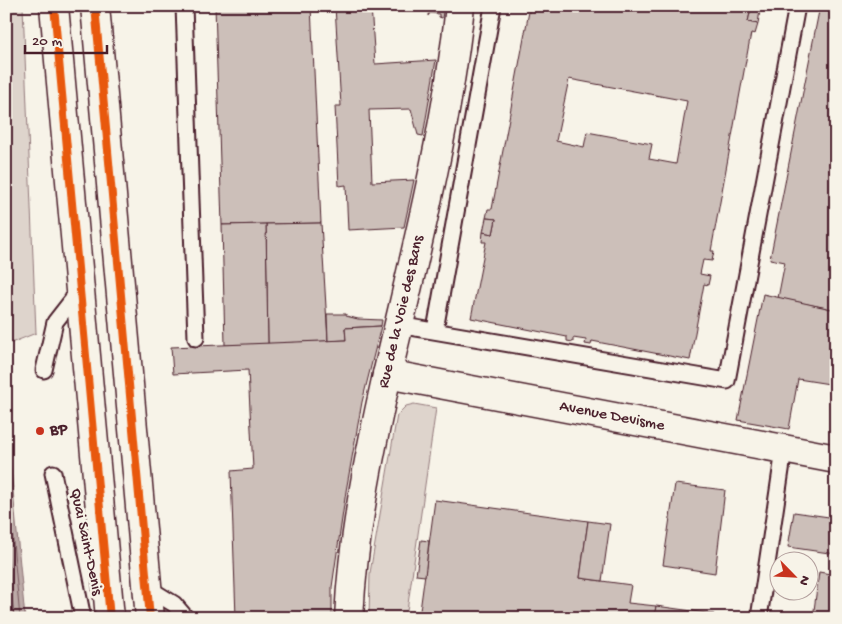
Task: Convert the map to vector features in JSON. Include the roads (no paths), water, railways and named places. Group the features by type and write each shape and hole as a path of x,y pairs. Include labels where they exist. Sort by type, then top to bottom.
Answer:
{"main road":[{"path":"54,6 110,618"},
{"path":"95,6 150,618"},
{"name":"Rue de la Voie des Bans","path":"349,618 351,572 366,465 435,164 460,6"},
{"name":"Avenue Devisme","path":"387,374 836,459"}],"lane":[{"path":"184,6 196,338"},
{"path":"435,330 493,6"},
{"path":"398,324 727,381 796,6"},
{"path":"44,370 55,322 81,289"},
{"path":"759,618 784,450"},
{"name":"Quai Saint-Denis","path":"52,473 83,618"},
{"path":"148,588 174,604 186,618"}],"water":[{"path":"6,416 25,618 6,618"}],"place":[{"name":"BP","path":"40,431"}]}
